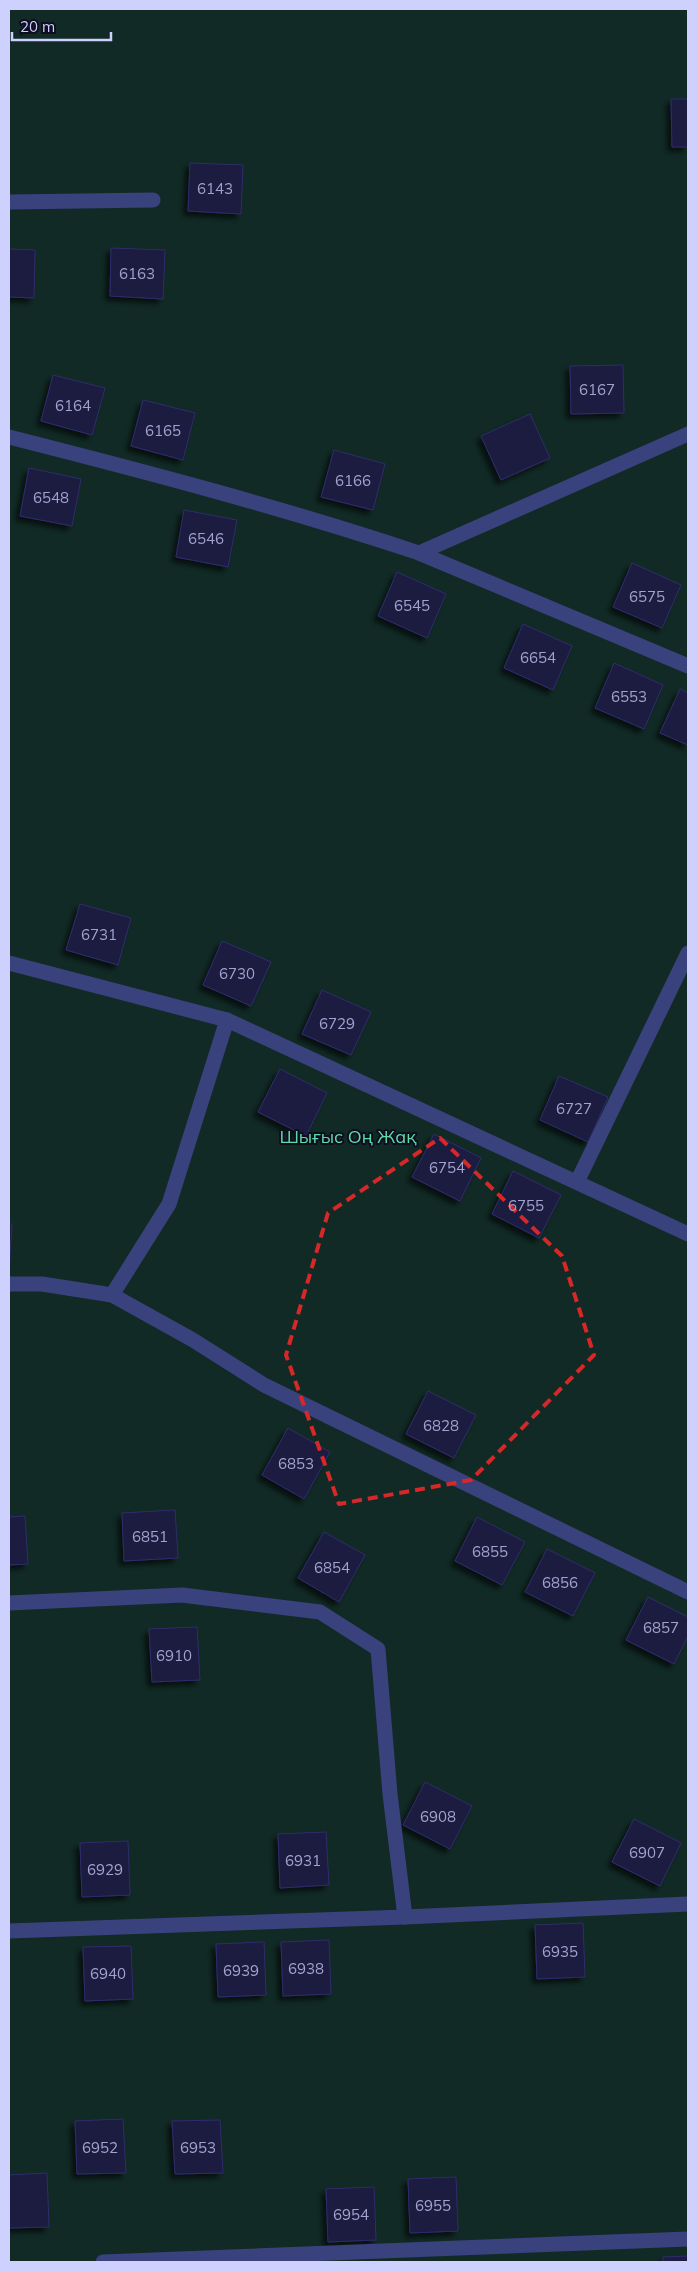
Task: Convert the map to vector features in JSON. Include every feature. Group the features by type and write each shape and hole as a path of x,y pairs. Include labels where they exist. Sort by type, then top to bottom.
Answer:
{"lane":[{"path":"9,202 153,200"},
{"path":"420,553 688,434"},
{"path":"9,437 199,485 317,519 420,553 688,666"},
{"path":"577,1182 688,952"},
{"path":"9,963 227,1020 688,1234"},
{"path":"112,1294 169,1204 227,1020"},
{"path":"9,1284 42,1284 112,1294 193,1340 264,1385 688,1592"},
{"path":"9,1603 182,1595 320,1612 378,1649 390,1794 405,1917"},
{"path":"9,1931 405,1917 688,1904"},
{"path":"103,2262 688,2239"}],"highlighted area":[{"path":"440,1138 562,1256 594,1355 471,1480 339,1504 286,1355 328,1213"}],"green space":[{"name":"Шығыс Оң Жақ","path":"9,9 688,9 688,2262 9,2262"}],"building":[{"path":"671,99 688,99 688,147 672,147"},
{"path":"190,163 243,165 241,214 188,211"},
{"path":"111,248 165,250 163,299 110,296"},
{"path":"9,249 35,250 34,298 9,297"},
{"path":"623,365 624,413 571,414 570,366"},
{"path":"53,375 105,388 92,435 41,421"},
{"path":"143,400 195,413 183,460 131,446"},
{"path":"530,414 550,458 501,480 481,436"},
{"path":"334,450 385,464 373,510 321,497"},
{"path":"29,468 81,479 72,526 20,516"},
{"path":"184,510 237,520 228,567 176,557"},
{"path":"632,563 681,585 662,628 613,607"},
{"path":"397,572 446,594 427,638 378,616"},
{"path":"523,624 572,646 553,690 504,668"},
{"path":"614,663 663,685 644,729 595,708"},
{"path":"680,689 688,693 688,745 660,733"},
{"path":"80,904 131,918 118,965 66,950"},
{"path":"222,941 271,962 251,1006 203,985"},
{"path":"322,990 371,1012 351,1055 302,1034"},
{"path":"280,1069 327,1093 306,1136 258,1112"},
{"path":"559,1076 608,1097 588,1142 540,1120"},
{"path":"434,1134 481,1158 460,1201 412,1177"},
{"path":"513,1171 561,1195 539,1238 492,1214"},
{"path":"9,1224 12,1224 9,1272"},
{"path":"428,1391 476,1415 454,1458 406,1434"},
{"path":"288,1428 330,1452 304,1499 262,1475"},
{"path":"175,1510 178,1558 124,1561 122,1513"},
{"path":"25,1516 28,1564 9,1565 9,1517"},
{"path":"477,1517 525,1542 502,1585 455,1561"},
{"path":"324,1532 365,1555 339,1602 298,1578"},
{"path":"547,1549 595,1573 573,1616 525,1592"},
{"path":"648,1597 688,1617 688,1636 674,1664 626,1640"},
{"path":"197,1627 200,1680 152,1682 149,1629"},
{"path":"425,1782 472,1806 450,1849 403,1825"},
{"path":"634,1819 681,1843 660,1886 612,1862"},
{"path":"326,1832 329,1885 280,1888 278,1834"},
{"path":"128,1841 130,1895 82,1897 80,1843"},
{"path":"583,1923 585,1977 537,1979 535,1925"},
{"path":"329,1940 331,1994 283,1996 281,1942"},
{"path":"264,1942 266,1995 218,1997 216,1944"},
{"path":"131,1946 133,1999 85,2001 83,1947"},
{"path":"123,2119 126,2173 77,2174 75,2121"},
{"path":"220,2120 223,2173 175,2174 172,2121"},
{"path":"47,2173 49,2227 9,2228 9,2175"},
{"path":"456,2177 458,2231 410,2233 408,2179"},
{"path":"374,2187 376,2240 328,2242 326,2189"},
{"path":"688,2256 688,2262 663,2262 663,2257"}]}
